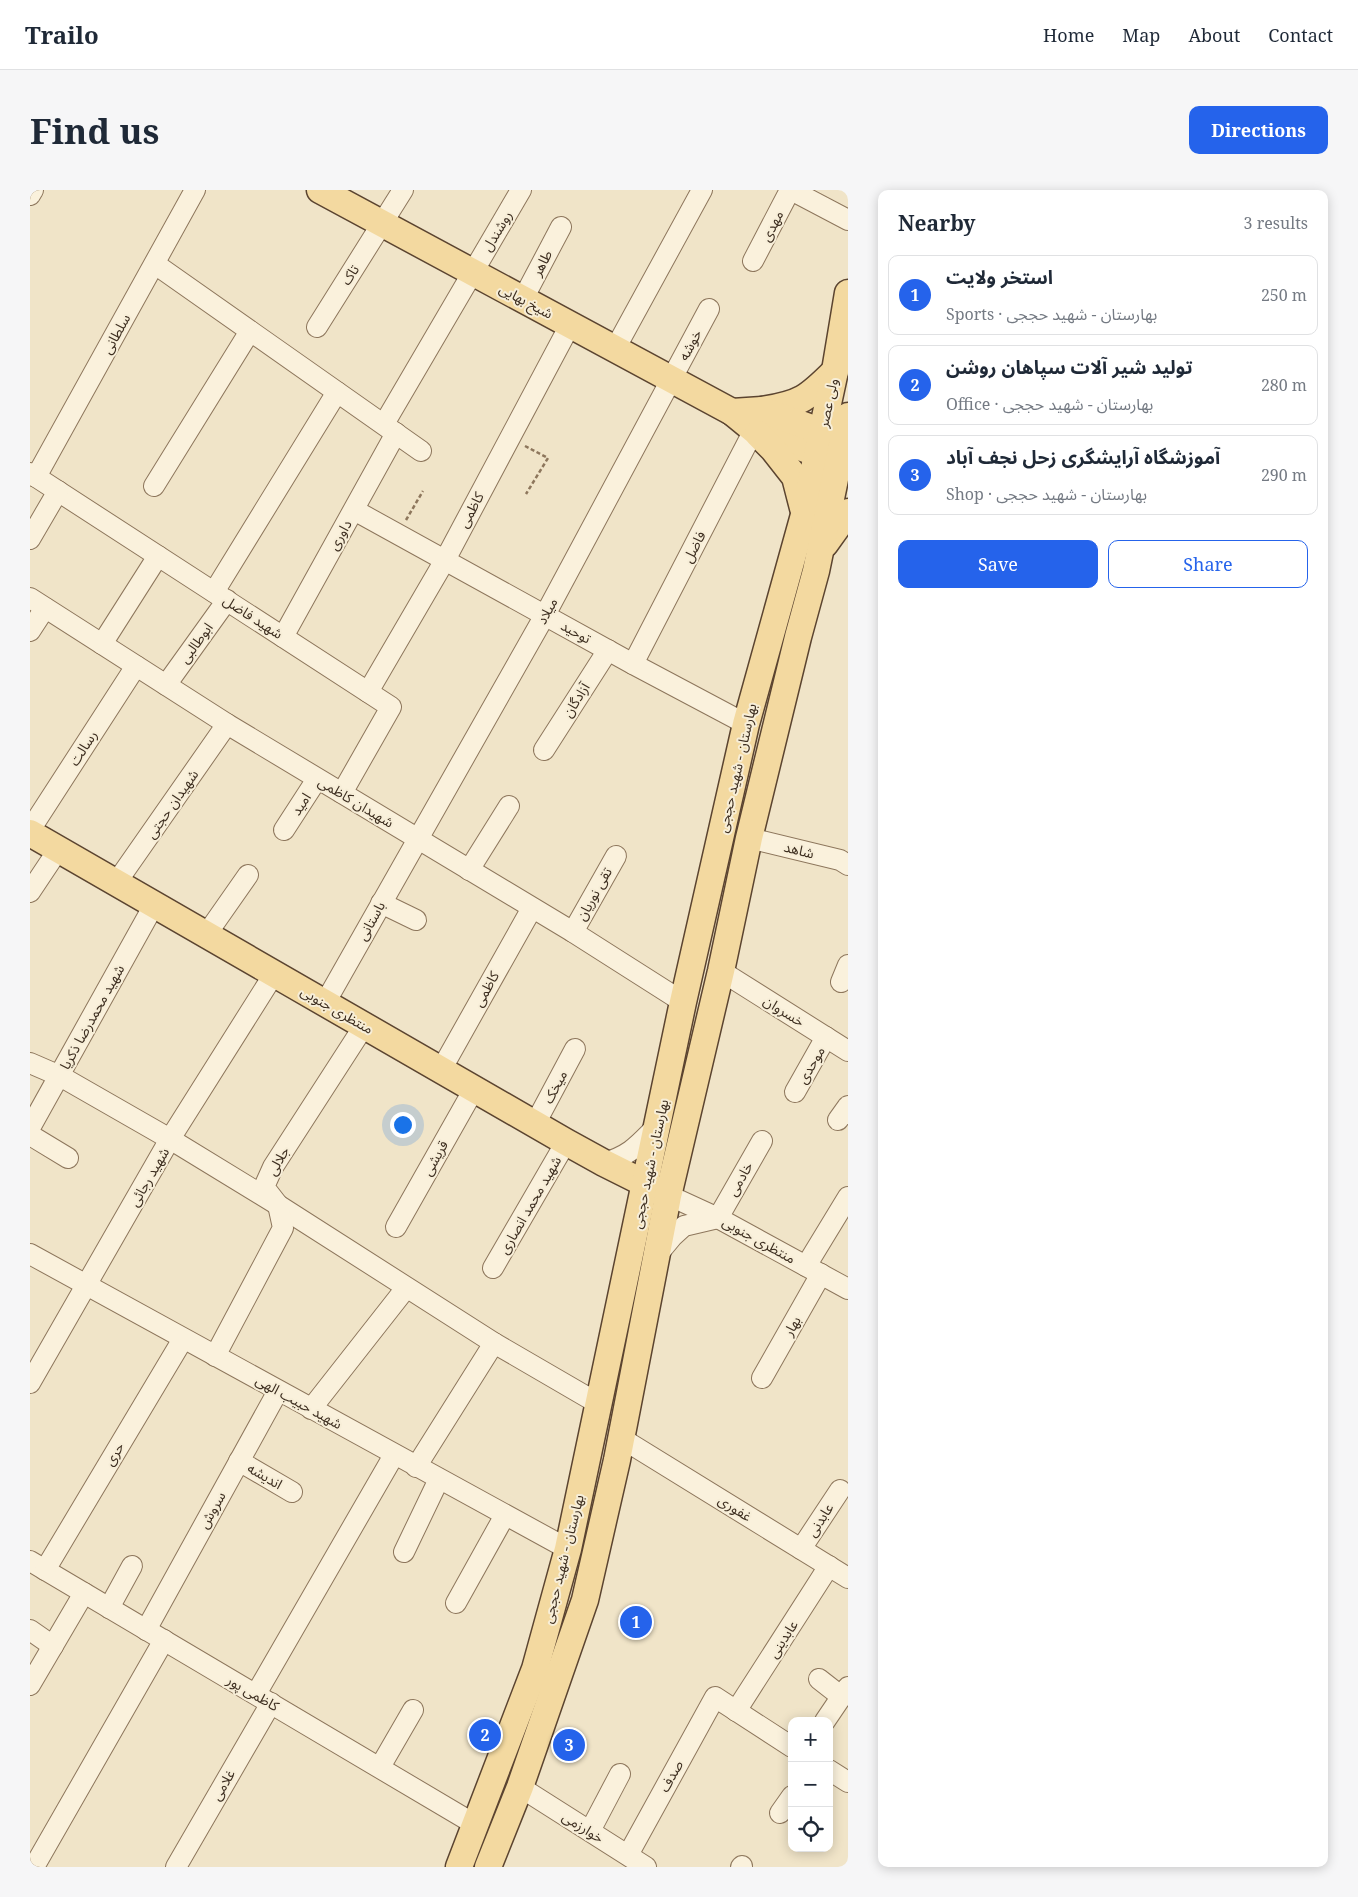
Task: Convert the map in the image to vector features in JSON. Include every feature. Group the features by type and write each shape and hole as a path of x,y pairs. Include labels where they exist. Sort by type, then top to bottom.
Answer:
{"main road":[{"name":"شیخ بهایی","path":"320,190 732,412 758,420"},
{"name":"ولی عصر","path":"838,444 835,371 848,293"},
{"path":"758,420 797,403 815,391 835,371"},
{"path":"758,420 838,444"},
{"path":"758,420 773,449 795,477 804,515"},
{"name":"بهارستان - شهید حججی","path":"488,1867 520,1787 585,1600 621,1438 657,1255 657,1126 684,1002 746,724 804,515 838,444"},
{"name":"بهارستان - شهید حججی","path":"459,1867 535,1668 568,1549 599,1404 657,1190 721,971 749,838 816,571 838,444"},
{"path":"816,571 825,544 848,512"},
{"name":"منتظری جنوبی","path":"30,832 58,850 604,1164 657,1190"}],"street":[{"path":"30,194 33,190"},
{"name":"سلطانی","path":"33,475 155,264 195,190"},
{"name":"تاک","path":"317,327 403,190"},
{"name":"روشندل","path":"472,272 521,190"},
{"path":"615,349 702,190"},
{"path":"791,190 848,220"},
{"name":"مهدی","path":"754,261 791,190"},
{"name":"طاهر","path":"523,299 561,227"},
{"path":"155,264 421,451"},
{"name":"داوری","path":"283,637 354,510 390,429 472,272"},
{"name":"خوشه","path":"672,380 709,310"},
{"name":"کاظمی","path":"368,692 445,560 570,325"},
{"path":"154,486 250,331"},
{"name":"میلاد","path":"417,839 545,615 672,380"},
{"name":"ابوطالبی","path":"166,685 221,596 337,392"},
{"name":"فاضل","path":"633,664 758,420"},
{"name":"شهید فاضل","path":"33,475 391,707 342,793"},
{"path":"30,539 58,491"},
{"name":"توحید","path":"354,510 746,724"},
{"path":"102,644 158,556"},
{"path":"30,631 38,603"},
{"name":"شهیدان کاظمی","path":"38,603 227,724 573,932 684,1002"},
{"name":"آزادگان","path":"544,750 608,650"},
{"name":"رسالت","path":"30,832 136,666"},
{"name":"شهیدان حجتی","path":"116,883 227,724"},
{"name":"امید","path":"284,830 317,779"},
{"path":"469,870 508,806"},
{"name":"شاهد","path":"749,838 840,860 848,865"},
{"name":"باستانی","path":"325,1003 417,839"},
{"path":"30,892 58,850"},
{"name":"تقی نوریان","path":"573,932 616,856"},
{"path":"206,935 248,875"},
{"path":"381,903 416,920"},
{"name":"شهید محمدرضا ذکریا","path":"30,1128 154,905"},
{"name":"کاظمی","path":"441,1070 532,908"},
{"name":"خسروان","path":"721,971 848,1051"},
{"name":"شهید رجائی","path":"30,1383 170,1139 274,974"},
{"name":"جلالی","path":"215,1356 283,1228 278,1206 264,1187 273,1167 364,1026"},
{"name":"موحدی","path":"795,1092 826,1037"},
{"name":"میخک","path":"535,1124 575,1049"},
{"path":"30,1063 60,1076 170,1139 494,1343 599,1404"},
{"name":"قریشی","path":"396,1227 474,1089"},
{"path":"604,1164 620,1159 634,1150 657,1126"},
{"path":"30,1135 68,1158"},
{"name":"خادمی","path":"718,1218 762,1141"},
{"name":"شهید محمد انصاری","path":"493,1268 566,1142"},
{"name":"منتظری جنوبی","path":"657,1190 718,1218 848,1289"},
{"name":"بهار","path":"762,1378 848,1197"},
{"path":"657,1255 684,1226 718,1218"},
{"name":"شهید حبیب الهی","path":"30,1254 568,1549"},
{"path":"311,1409 406,1288"},
{"name":"حری","path":"38,1565 183,1339"},
{"path":"416,1467 494,1343"},
{"name":"سروش","path":"146,1630 278,1391"},
{"name":"غفوری","path":"621,1438 848,1578"},
{"name":"غلامی","path":"176,1867 394,1454"},
{"name":"اندیشه","path":"239,1461 292,1492"},
{"path":"404,1552 439,1479"},
{"name":"عابدنی","path":"801,1549 840,1490"},
{"path":"456,1603 504,1515"},
{"name":"کاظمی پور","path":"38,1565 476,1825"},
{"path":"109,1608 132,1566"},
{"name":"عابدینی","path":"736,1711 829,1566"},
{"path":"30,1685 84,1593"},
{"path":"30,1630 53,1646"},
{"path":"34,1867 164,1640"},
{"path":"819,1679 845,1692 828,1717"},
{"name":"صدف","path":"628,1855 715,1698 736,1711"},
{"path":"380,1767 413,1710"},
{"path":"736,1711 788,1744"},
{"path":"833,1773 848,1782"},
{"path":"590,1831 620,1774"},
{"name":"خوارزمی","path":"520,1787 646,1867"},
{"path":"780,1813 788,1802"}],"path":[{"path":"510,438 548,458 526,494"},
{"path":"398,534 423,491"}],"place":[{"name":"استخر ولایت","path":"636,1622"},
{"name":"تولید شیر آلات سپاهان روشن","path":"485,1735"},
{"name":"آموزشگاه آرایشگری زحل نجف آباد","path":"569,1745"}]}
